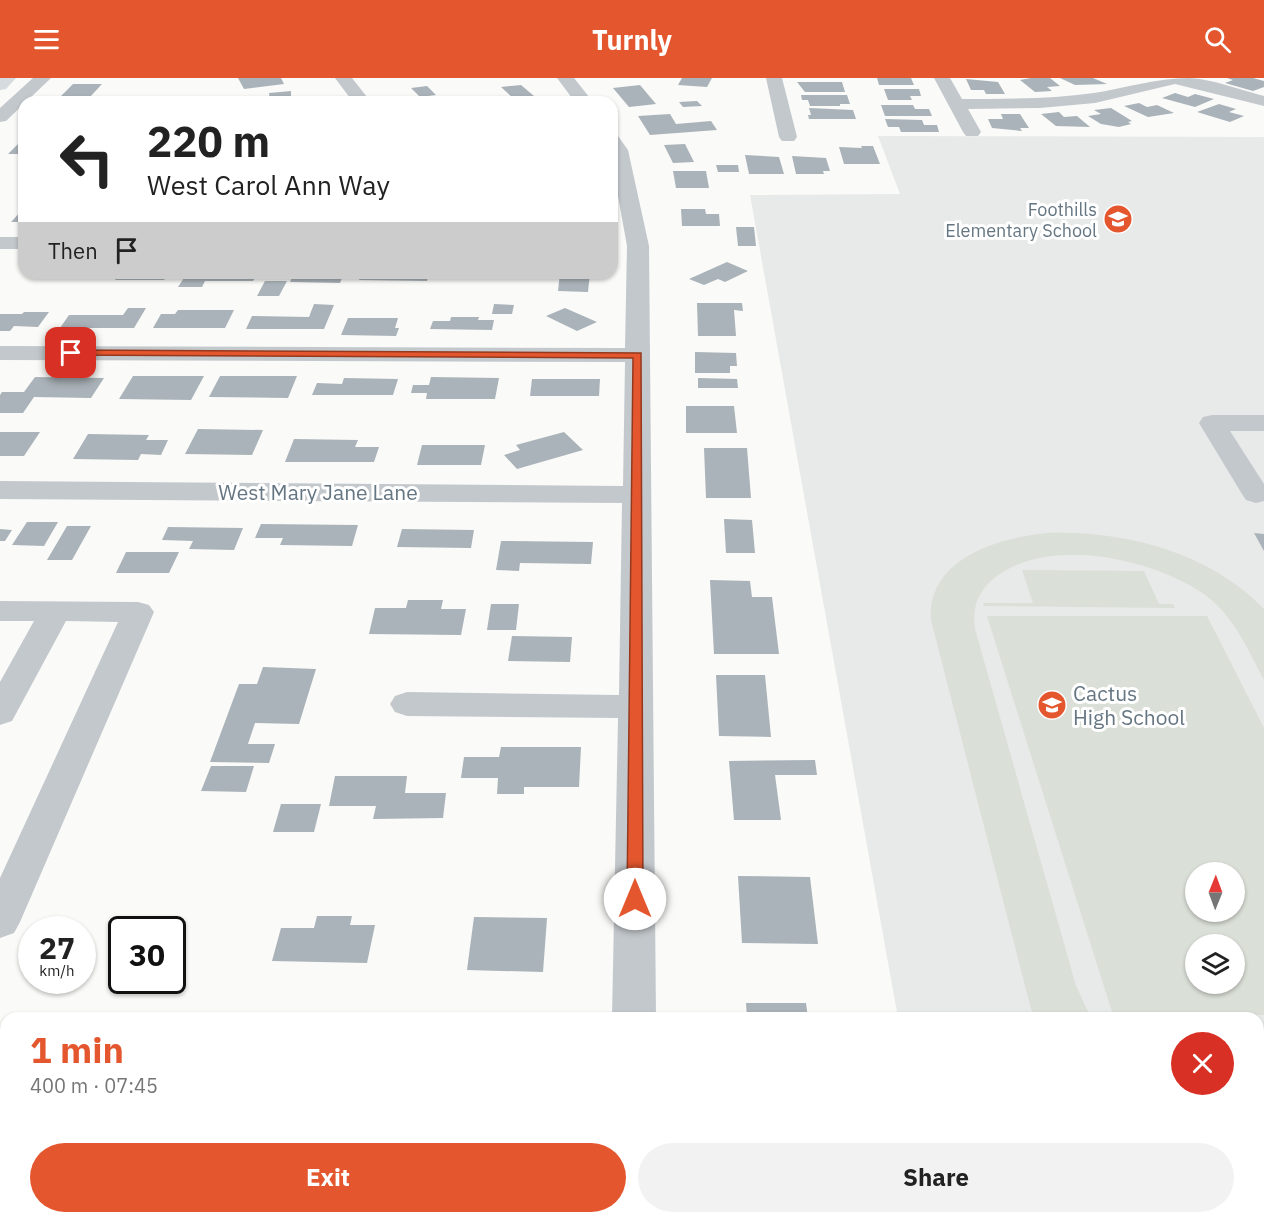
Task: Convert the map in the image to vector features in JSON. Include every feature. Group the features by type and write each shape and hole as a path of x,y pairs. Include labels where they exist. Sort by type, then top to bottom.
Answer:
{"main road":[{"path":"0,85 8,78"}],"street":[{"path":"23,96 43,78"},
{"path":"343,78 357,96"},
{"path":"567,80 592,78"},
{"path":"774,78 789,137"},
{"path":"942,78 972,132"},
{"path":"957,104 1065,102 1122,94 1176,78 1264,101"},
{"path":"567,80 579,96"},
{"path":"0,117 18,101"},
{"path":"618,149 630,246 638,355 634,1012"},
{"path":"0,243 18,243"},
{"path":"0,353 638,355"},
{"path":"1256,494 1212,423 1264,423"},
{"name":"West Mary Jane Lane","path":"0,490 637,495"},
{"path":"0,611 138,612 0,922"},
{"path":"0,713 56,611"},
{"path":"406,704 636,707"}],"shaded area":[{"name":"Cactus High School","path":"878,136 1264,137 1264,1012 897,1012 750,195 900,194"},
{"path":"1047,533 1076,533 1106,536 1164,548 1218,573 1242,589 1264,609 1264,680 1239,633 1224,612 1204,594 1156,570 1098,556 1069,555 1040,558 1014,566 992,580 979,596 974,615 975,629 1076,986 1088,1012 1033,1012 1031,1009 931,620 933,599 941,581 953,567 988,547"},
{"path":"1022,570 1144,571 1159,604 1173,604 1175,608 984,606 983,603 1033,603"},
{"path":"987,616 1207,616 1264,728 1264,1012 1112,1012"}],"building":[{"path":"238,78 281,78 284,84 244,89"},
{"path":"682,78 712,78 707,87 678,85"},
{"path":"877,78 911,78 914,85 879,85"},
{"path":"1050,78 1060,86 1047,87 1052,91 1035,92 1020,80"},
{"path":"1060,78 1093,78 1107,84 1075,85"},
{"path":"1227,78 1253,78 1264,81 1264,87 1253,91 1225,83 1233,80"},
{"path":"966,79 998,82 1005,94 986,94 984,90 971,90"},
{"path":"797,82 842,82 845,92 805,92"},
{"path":"73,84 102,84 91,96 61,96"},
{"path":"521,85 534,96 511,96 501,87"},
{"path":"640,85 656,104 629,107 613,88"},
{"path":"427,86 436,95 419,96 411,88"},
{"path":"884,89 919,89 921,96 910,96 912,100 888,100"},
{"path":"291,91 291,96 269,96 269,93"},
{"path":"1175,93 1188,97 1195,94 1214,99 1195,107 1162,98"},
{"path":"801,95 847,95 850,104 810,106 808,100 802,100"},
{"path":"697,101 702,106 683,107 679,102"},
{"path":"1139,103 1147,107 1157,105 1174,113 1148,117 1124,106"},
{"path":"1219,104 1236,109 1229,112 1244,116 1230,122 1197,112"},
{"path":"881,105 913,105 915,109 929,109 932,116 885,116"},
{"path":"809,108 853,110 856,119 809,119 808,115 811,115"},
{"path":"1111,108 1132,121 1128,122 1131,124 1119,127 1101,124 1088,116 1101,114 1094,110"},
{"path":"1059,112 1064,117 1077,116 1090,127 1056,126 1041,114"},
{"path":"670,114 676,124 711,121 717,130 650,135 638,116"},
{"path":"1001,114 1020,114 1029,128 1020,128 1022,131 992,128 988,119 1003,119"},
{"path":"885,119 922,120 924,125 937,125 939,132 901,132 899,127 888,127"},
{"path":"18,144 18,154 8,154"},
{"path":"685,144 694,162 673,163 664,145"},
{"path":"861,146 873,146 880,164 844,164 839,147 862,148"},
{"path":"745,155 779,157 784,174 749,174"},
{"path":"792,156 826,158 830,171 823,171 824,174 796,174"},
{"path":"716,165 738,165 739,172 718,172"},
{"path":"673,171 706,171 709,188 676,188"},
{"path":"681,209 705,209 706,214 719,214 720,226 682,226"},
{"path":"18,214 18,222 11,222"},
{"path":"736,227 754,227 756,246 738,246"},
{"path":"727,262 748,271 725,282 718,279 704,285 689,279"},
{"path":"116,279 165,279 164,280"},
{"path":"183,279 254,279 253,281 205,281 202,287 178,287"},
{"path":"291,279 342,279 340,283 290,282"},
{"path":"359,279 428,279 427,281"},
{"path":"559,279 589,279 588,292 558,291"},
{"path":"265,281 287,281 279,296 257,296"},
{"path":"697,303 742,303 743,311 734,310 736,336 698,336"},
{"path":"314,304 334,305 324,329 246,329 252,316 309,317"},
{"path":"494,304 514,305 512,314 492,314"},
{"path":"128,308 146,308 134,328 60,328 69,315 123,315"},
{"path":"565,308 597,322 577,331 546,316"},
{"path":"178,310 234,310 225,328 153,328 161,314 175,314"},
{"path":"24,312 49,312 38,327 14,326 10,331 0,331 0,314 22,314"},
{"path":"451,317 479,317 478,320 494,320 492,330 430,329 433,321 450,321"},
{"path":"348,318 398,318 395,328 399,328 396,336 341,335"},
{"path":"695,352 736,353 737,366 730,366 730,373 695,373"},
{"path":"133,376 204,376 191,400 119,399"},
{"path":"220,376 297,376 288,398 209,397"},
{"path":"35,377 104,378 91,398 34,397 23,413 0,413 2,392 24,392"},
{"path":"431,377 499,378 495,399 426,399 427,393 411,393 413,385 429,385"},
{"path":"344,378 398,379 393,395 312,395 317,383 342,384"},
{"path":"698,378 737,379 738,388 698,388"},
{"path":"532,379 600,379 599,396 530,396"},
{"path":"686,406 734,406 737,433 686,433"},
{"path":"198,429 263,430 252,455 185,454"},
{"path":"0,432 40,432 24,456 0,456"},
{"path":"564,432 583,450 517,469 504,455 520,450 516,445"},
{"path":"88,434 149,435 146,440 168,440 161,455 141,454 138,460 73,459"},
{"path":"294,439 358,440 355,447 379,447 374,462 285,462"},
{"path":"422,445 485,445 481,465 417,465"},
{"path":"704,448 747,448 751,498 706,498"},
{"path":"724,519 752,520 755,553 726,553"},
{"path":"27,522 58,522 44,546 12,545"},
{"path":"261,524 358,525 352,546 280,545 283,538 255,538"},
{"path":"67,526 91,526 72,560 47,560"},
{"path":"168,527 243,528 234,550 189,549 193,541 162,540"},
{"path":"0,529 12,530 5,541 0,541"},
{"path":"402,529 474,530 471,548 397,547"},
{"path":"1254,533 1264,534 1264,551"},
{"path":"501,541 593,542 591,564 520,563 519,571 496,570"},
{"path":"126,552 179,552 169,573 116,573"},
{"path":"710,580 750,581 752,597 772,597 779,654 714,654"},
{"path":"408,600 443,600 441,609 466,609 461,635 369,634 375,608 406,608"},
{"path":"491,604 519,604 516,630 487,630"},
{"path":"512,636 572,637 570,662 508,661"},
{"path":"263,667 316,669 299,724 255,723 248,744 275,744 269,763 210,762 239,684 257,684"},
{"path":"716,675 765,675 771,737 719,736"},
{"path":"501,747 581,747 579,787 524,787 524,794 497,794 498,778 461,778 464,757 499,757"},
{"path":"815,760 817,775 775,775 781,820 734,820 729,761"},
{"path":"211,766 254,766 246,792 201,791"},
{"path":"335,776 407,776 405,793 446,793 443,818 373,819 376,806 329,806"},
{"path":"281,804 321,804 314,832 273,832"},
{"path":"738,876 810,877 818,944 742,943"},
{"path":"317,916 352,916 350,925 375,925 367,963 272,961 281,928 314,928"},
{"path":"474,917 547,918 543,972 467,970"},
{"path":"746,1003 806,1003 807,1012 747,1012"}],"place":[{"name":"Foothills Elementary School","path":"1118,219"},
{"name":"Cactus High School","path":"1052,705"}],"route":[{"path":"71,353 638,355 635,899"}]}
